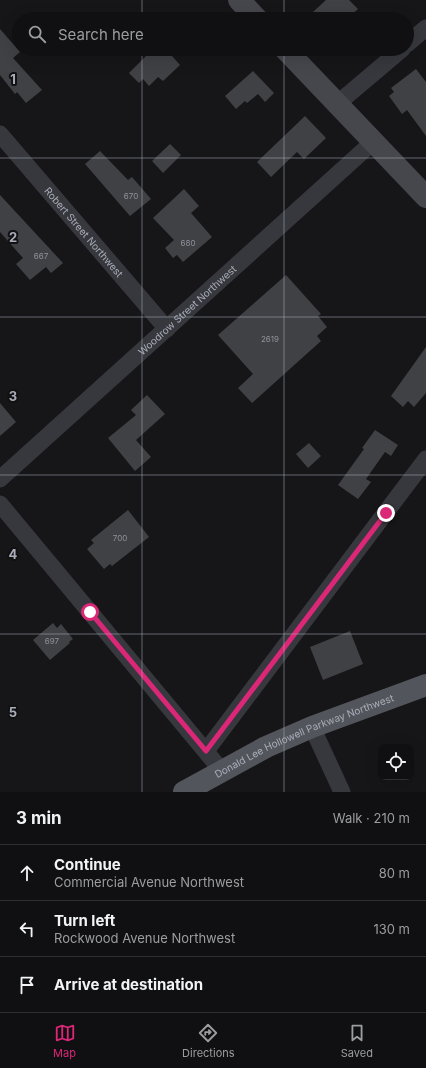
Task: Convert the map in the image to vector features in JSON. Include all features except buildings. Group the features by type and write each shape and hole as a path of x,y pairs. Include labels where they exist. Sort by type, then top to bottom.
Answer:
{"main road":[{"path":"239,0 250,12"},
{"path":"292,56 426,197"},
{"name":"Donald Lee Hollowell Parkway Northwest","path":"184,792 266,747 312,727 426,685"}],"street":[{"path":"414,38 426,28"},
{"path":"337,104 394,56"},
{"name":"Robert Street Northwest","path":"0,134 167,329"},
{"name":"Woodrow Street Northwest","path":"0,479 373,142"},
{"path":"206,751 426,459"},
{"path":"0,504 222,771"},
{"path":"312,727 342,792"}],"route":[{"path":"90,612 206,751 386,513"}]}
